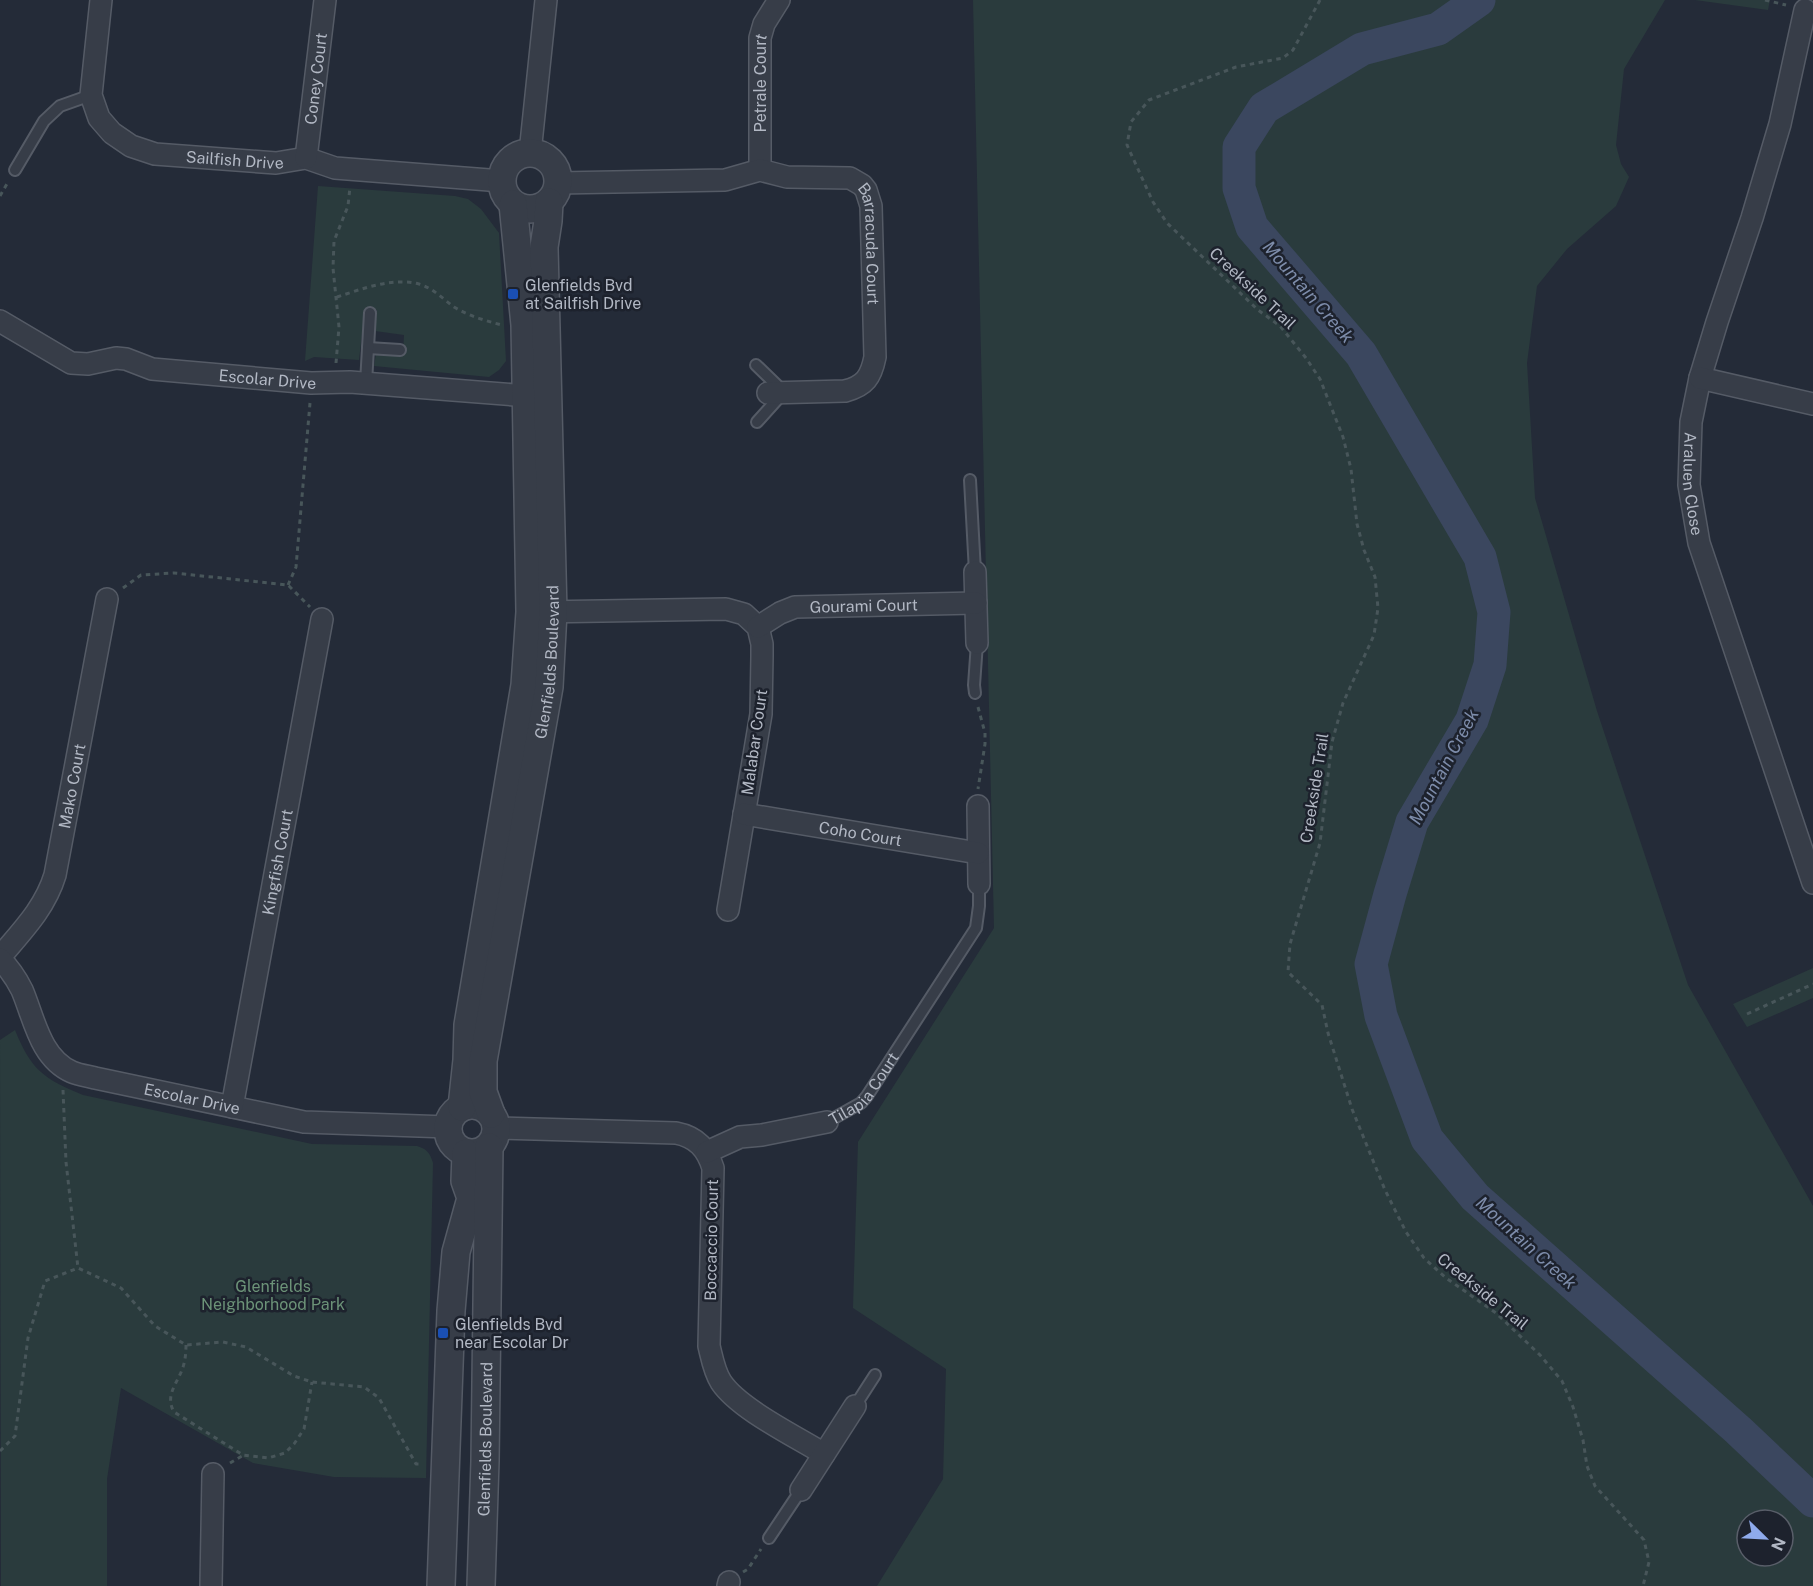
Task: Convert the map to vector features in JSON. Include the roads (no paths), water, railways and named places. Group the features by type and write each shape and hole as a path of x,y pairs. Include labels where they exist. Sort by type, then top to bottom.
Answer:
{"street":[{"name":"Sailfish Drive","path":"101,0 91,95 99,118 112,133 131,146 155,154 276,163 306,158 335,168 507,193"},
{"name":"Coney Court","path":"306,158 325,0"},
{"path":"530,153 546,0"},
{"name":"Petrale Court","path":"760,170 760,38 764,24 778,0"},
{"name":"Araluen Close","path":"1805,10 1780,124 1700,378 1691,422 1689,485 1700,543 1813,884"},
{"path":"530,153 547,157 553,164 557,173 554,193 531,210 521,208 507,193 504,168 510,160 530,153"},
{"name":"Barracuda Court","path":"554,193 725,180 760,170 787,177 850,178 862,185 872,206 875,357 870,377 856,388 845,391 776,392"},
{"name":"Glenfields Boulevard","path":"507,193 537,397"},
{"name":"Glenfields Boulevard","path":"481,1586 485,1461 486,1136 483,1061 549,687 542,612 537,397 543,247 554,193"},
{"name":"Escolar Drive","path":"0,321 71,363 88,364 116,358 126,359 152,369 312,383 366,383 537,397"},
{"path":"1700,378 1813,404"},
{"path":"975,572 977,644"},
{"name":"Mako Court","path":"0,958 40,909 55,874 107,599"},
{"name":"Gourami Court","path":"758,627 780,613 795,607 976,603"},
{"path":"542,612 726,609 744,614 758,627"},
{"name":"Glenfields Boulevard","path":"455,1117 467,1060 468,1025 525,685 542,612"},
{"name":"Kingfish Court","path":"232,1107 322,619"},
{"name":"Malabar Court","path":"728,910 762,697 762,644 758,627"},
{"path":"978,806 979,884"},
{"name":"Coho Court","path":"744,814 978,853"},
{"name":"Escolar Drive","path":"0,958 21,988 46,1049 71,1071 320,1124 455,1117"},
{"path":"486,1136 484,1108 477,1105 455,1117 451,1141 456,1148 486,1136 676,1133 694,1139 707,1152"},
{"name":"Tilapia Court","path":"707,1152 740,1137 827,1122"},
{"name":"Glenfields Boulevard","path":"441,1586 456,1252 471,1198 465,1181 486,1136"},
{"name":"Boccaccio Court","path":"707,1152 712,1168 709,1346 716,1372 722,1383 744,1403 824,1454"},
{"path":"801,1490 855,1406"},
{"path":"211,1586 213,1474"}],"lane":[{"path":"15,170 44,121 60,106 91,95"},
{"path":"366,383 370,312"},
{"path":"368,348 400,350"},
{"path":"756,365 776,392 758,422"},
{"path":"970,480 975,572"},
{"path":"975,693 977,644"},
{"name":"Tilapia Court","path":"827,1122 867,1096 926,1007 976,928 979,884"},
{"path":"855,1406 875,1375"},
{"path":"770,1538 801,1490"}],"waterway":[{"name":"Mountain Creek","path":"1479,0 1438,29 1362,49 1264,108 1239,147 1239,188 1252,227 1361,354 1480,557 1494,612 1490,665 1472,720 1412,822 1390,894 1371,964 1381,1016 1427,1139 1475,1197 1738,1430 1813,1501"}],"place":[{"name":"Glenfields Bvd at Sailfish Drive","path":"513,294"},
{"name":"Glenfields Bvd near Escolar Dr","path":"443,1333"}],"park label":[{"name":"Glenfields Neighborhood Park","path":"273,1295"}]}
